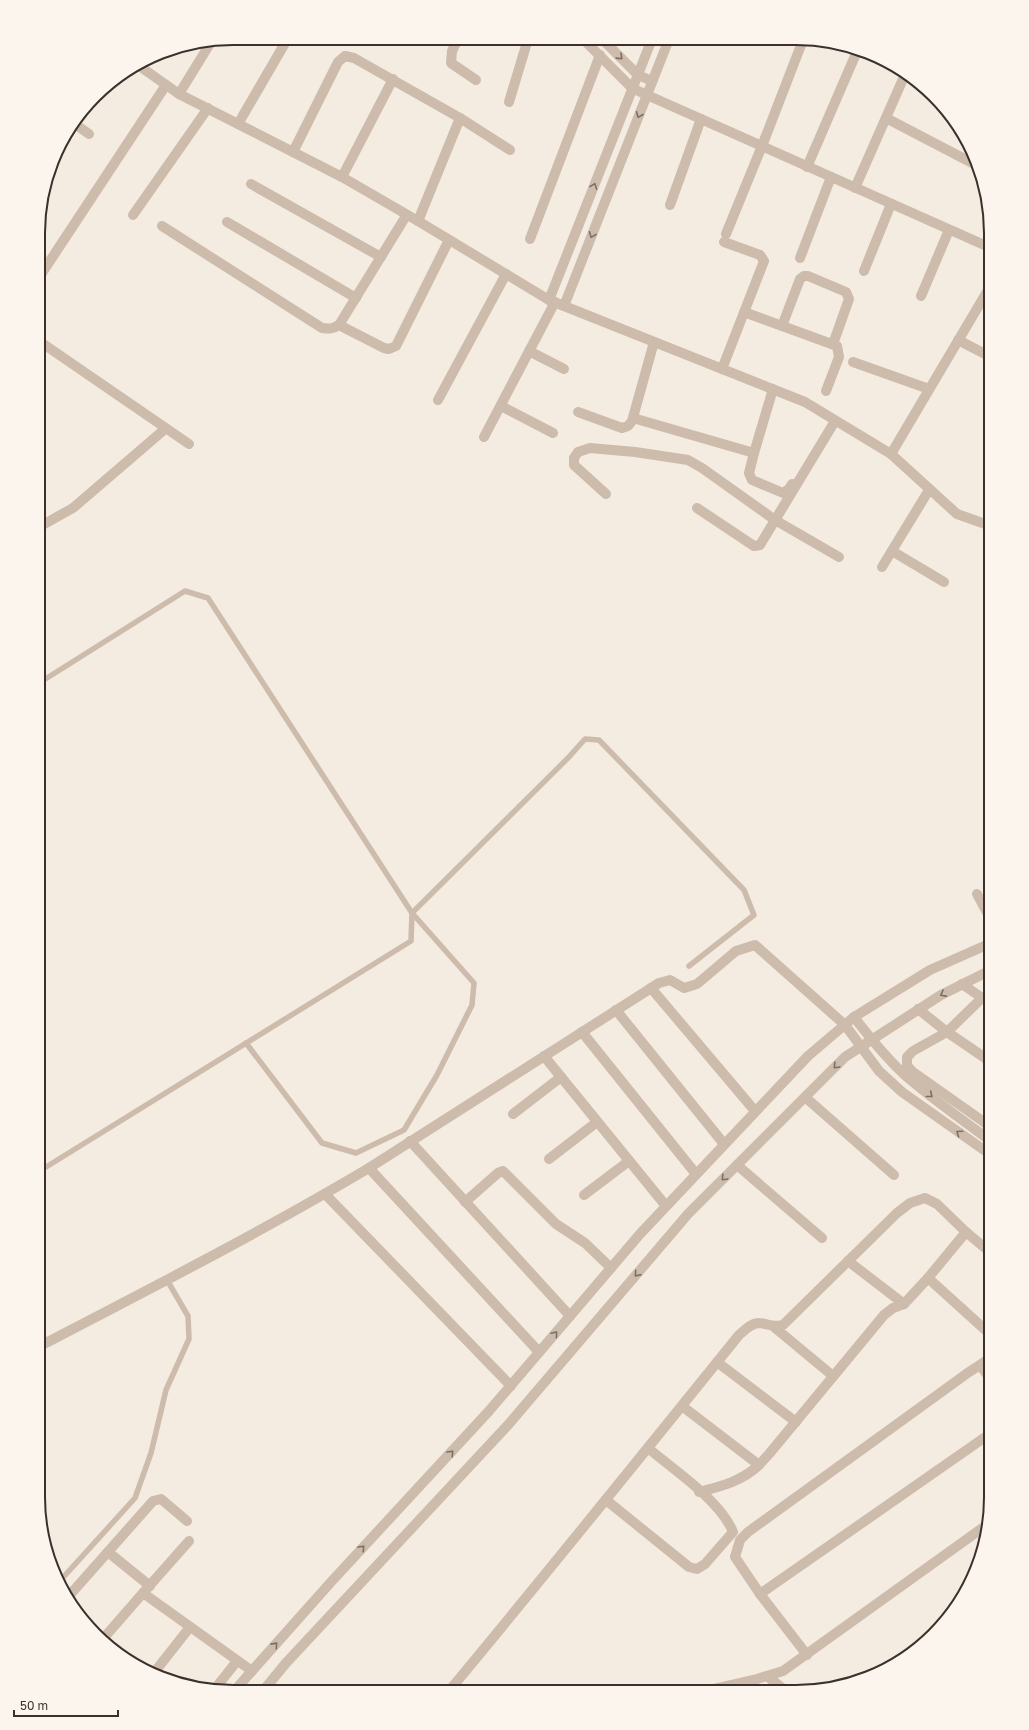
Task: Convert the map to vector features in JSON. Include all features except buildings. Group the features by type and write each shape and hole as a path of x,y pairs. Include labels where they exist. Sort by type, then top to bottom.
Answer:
{"street":[{"path":"238,124 284,45"},
{"path":"455,45 452,51 451,63 476,80"},
{"path":"509,102 526,45"},
{"path":"589,45 632,88 984,245"},
{"path":"608,45 638,75 652,81"},
{"path":"556,303 632,88 650,45"},
{"path":"484,437 556,303 647,95 667,45"},
{"path":"722,369 764,261 760,255 725,238 801,45"},
{"path":"179,94 208,47"},
{"path":"530,239 600,55"},
{"path":"807,167 856,55"},
{"path":"293,152 338,62 345,56 354,58 394,79 510,150"},
{"path":"142,69 179,94 342,178 406,216 418,221 556,303 805,402 891,454 957,514 984,524"},
{"path":"342,178 394,79"},
{"path":"855,188 903,79"},
{"path":"45,268 166,85"},
{"path":"133,215 208,108"},
{"path":"418,221 460,118"},
{"path":"886,118 970,162"},
{"path":"670,205 701,119"},
{"path":"78,126 89,134"},
{"path":"800,258 831,177"},
{"path":"250,184 381,257"},
{"path":"864,270 891,204"},
{"path":"162,226 322,328 334,328 339,325 406,216"},
{"path":"227,222 356,298"},
{"path":"921,296 949,230"},
{"path":"339,325 389,350 396,346 449,240"},
{"path":"438,400 506,274"},
{"path":"782,326 800,279 804,276 808,276 846,292 848,295 849,299 833,344"},
{"path":"891,454 984,297"},
{"path":"744,312 837,346 839,357 826,391"},
{"path":"958,340 984,353"},
{"path":"578,412 622,428 628,426 633,418 654,342"},
{"path":"45,345 188,444"},
{"path":"529,351 564,369"},
{"path":"853,362 929,389"},
{"path":"773,389 749,473 752,480 783,492 789,489 800,468"},
{"path":"500,406 553,433"},
{"path":"633,418 754,453"},
{"path":"697,508 754,546 760,545 835,421"},
{"path":"45,523 73,508 166,429"},
{"path":"606,494 574,464 574,458 578,452 590,448 606,448 688,460 708,472 775,520 839,557"},
{"path":"882,567 930,490"},
{"path":"892,551 944,582"},
{"path":"977,894 984,907"},
{"path":"45,1342 218,1254 325,1194 369,1168 659,983 670,980 684,988 697,984 736,951 755,945 845,1025 879,1071 902,1092 984,1150"},
{"path":"239,1685 511,1386 611,1268 666,1206 808,1056 854,1017 930,970 984,946"},
{"path":"267,1685 508,1425 688,1214 845,1056 941,995 984,973"},
{"path":"962,984 982,998 947,1032 913,1051 907,1057 907,1066 913,1072 984,1118"},
{"path":"651,988 755,1111"},
{"path":"918,1009 947,1032 984,1057"},
{"path":"616,1010 724,1144"},
{"path":"854,1017 872,1039 907,1076 984,1136"},
{"path":"582,1032 696,1174"},
{"path":"544,1056 666,1206"},
{"path":"512,1114 561,1077"},
{"path":"805,1097 894,1176"},
{"path":"549,1159 597,1122"},
{"path":"410,1141 570,1316"},
{"path":"584,1195 629,1161"},
{"path":"736,1165 822,1238"},
{"path":"369,1168 539,1352"},
{"path":"465,1202 502,1171 556,1224 585,1243 611,1268"},
{"path":"325,1194 511,1386"},
{"path":"774,1327 783,1325 896,1213 910,1203 926,1198 937,1204 966,1232 984,1246"},
{"path":"700,1492 730,1484 750,1474 796,1422 884,1315 893,1308 904,1304 928,1278 966,1232"},
{"path":"848,1261 904,1304"},
{"path":"928,1278 984,1329"},
{"path":"454,1685 739,1335 749,1326 759,1323 774,1327 833,1376"},
{"path":"717,1362 796,1422"},
{"path":"606,1500 679,1560 697,1569 705,1564 737,1536 748,1532 941,1391 984,1362"},
{"path":"980,1365 984,1370"},
{"path":"682,1406 759,1465"},
{"path":"760,1594 984,1438"},
{"path":"648,1448 715,1505 737,1536 735,1557 760,1594 807,1655"},
{"path":"71,1593 156,1499 165,1501 187,1521"},
{"path":"729,1685 783,1671 981,1529"},
{"path":"106,1635 189,1541"},
{"path":"108,1552 146,1590 190,1627 252,1671"},
{"path":"156,1669 190,1627"},
{"path":"218,1685 237,1661"},
{"path":"767,1676 778,1685"}],"lane":[{"path":"45,679 185,591 208,598 412,913 474,983 472,1005 437,1075 404,1130 356,1153 322,1143 246,1043"},
{"path":"45,1168 411,941 412,913 563,764 585,738 599,740 744,890 754,916 689,966"},
{"path":"63,1578 135,1498 151,1453 166,1390 189,1339 188,1316 167,1280"}]}
